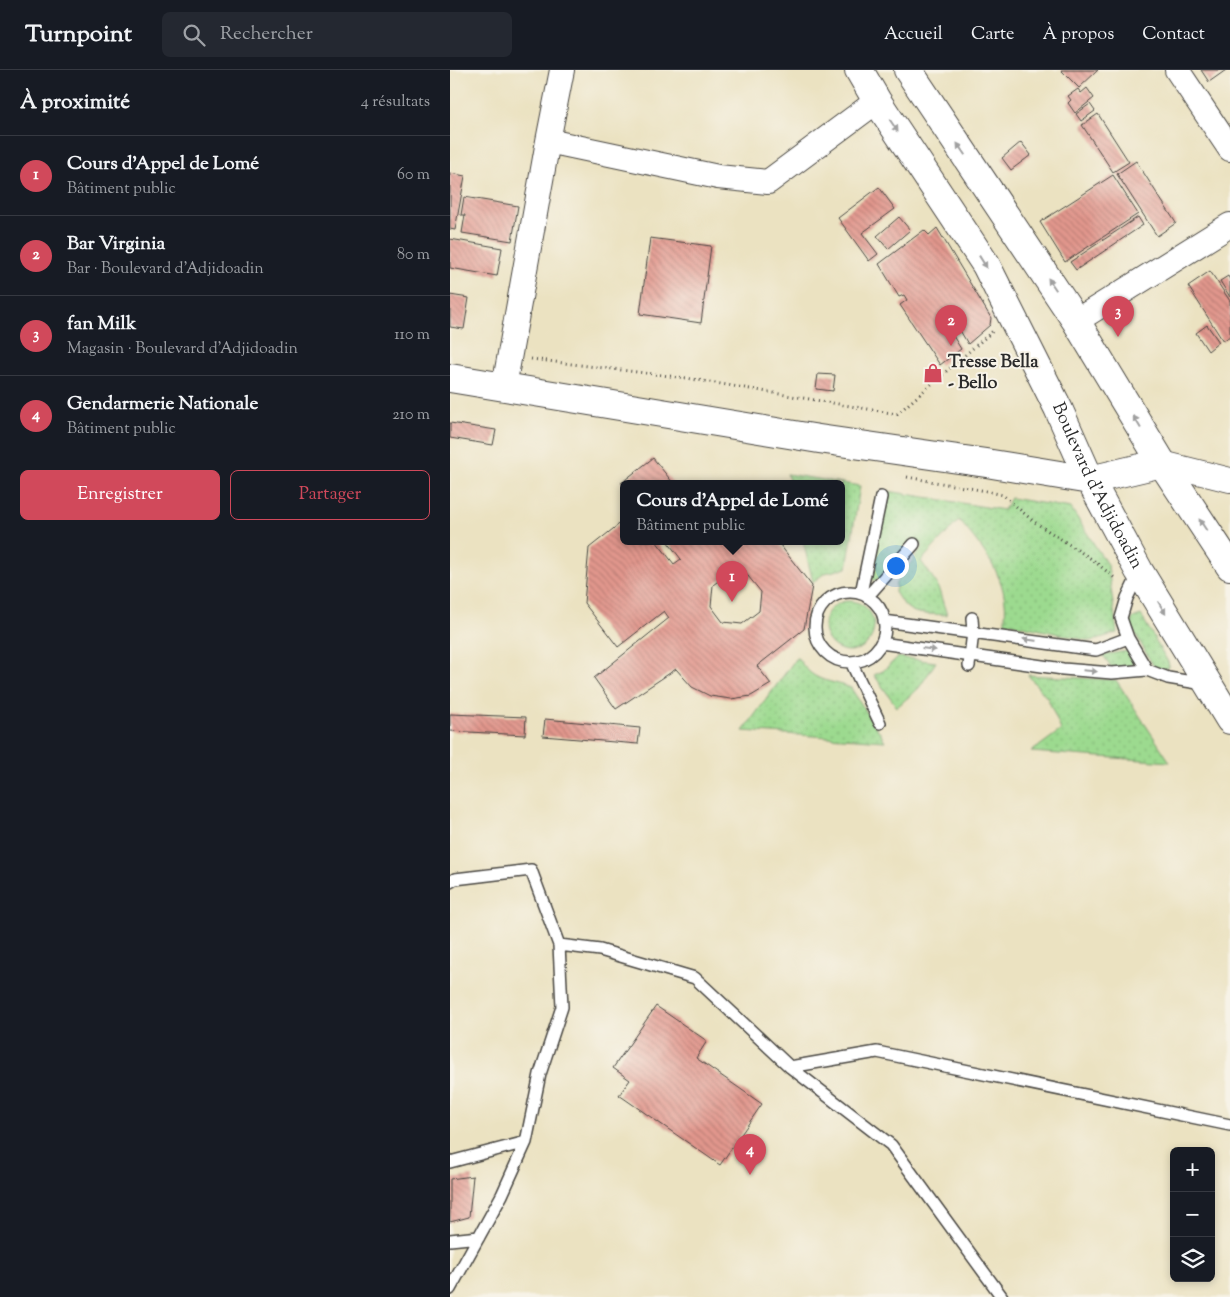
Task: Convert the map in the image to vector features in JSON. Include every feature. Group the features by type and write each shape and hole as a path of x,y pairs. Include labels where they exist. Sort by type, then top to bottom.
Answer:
{"main road":[{"name":"Boulevard d'Adjidoadin","path":"859,70 877,101 986,265 1058,408 1135,581 1208,685 1230,720"},
{"path":"908,70 1076,321 1162,464 1230,566"},
{"path":"450,378 819,440 986,463 1090,480 1162,464"}],"street":[{"path":"504,387 562,70"},
{"path":"1177,70 1230,149"},
{"path":"548,141 718,177 768,182 877,101"},
{"path":"1076,321 1230,225"},
{"path":"1162,464 1230,480"}],"lane":[{"path":"864,595 881,497"},
{"path":"864,595 914,544"},
{"path":"1135,581 1121,618 1128,638 1147,670"},
{"path":"888,621 881,643 870,656 851,662 832,657 824,651 816,633 815,623 823,605 830,598 848,592 864,595 875,603 888,621 1096,650 1128,638"},
{"path":"969,661 973,632 972,618"},
{"path":"881,643 969,661 1112,673 1147,670 1168,678 1208,685"},
{"path":"851,662 880,722"},
{"path":"450,882 455,879 531,870 559,946 562,1007 540,1074 526,1142 502,1195 450,1289"},
{"path":"559,946 600,950 695,978 790,1067 891,1145 1002,1297"},
{"path":"790,1067 877,1052 1230,1125"},
{"path":"450,1162 526,1142"},
{"path":"450,1240 479,1238"}],"path":[{"path":"510,356 686,378 897,414 1011,314"},
{"path":"898,476 1003,495 1033,521 1093,560 1135,581"}],"green space":[{"path":"787,474 824,480 789,480"},
{"path":"845,484 860,486 847,568 825,573 813,582 804,545 845,545"},
{"path":"888,491 1004,510 1011,498 1071,508 1108,566 1117,633 1090,641 1005,622 1005,602 999,579 988,558 959,520 921,561 937,584 947,615 922,614 911,610 900,600 895,592 896,583 923,546 913,538 878,581 870,579"},
{"path":"844,601 854,601 867,608 874,621 874,631 867,644 854,651 844,651 835,647 828,640 824,631 824,621 828,612 835,605"},
{"path":"1141,615 1168,662 1169,666 1164,670 1155,669 1130,624 1133,618"},
{"path":"1127,651 1134,661 1130,668 1112,668 1103,655"},
{"path":"797,657 803,666 815,676 851,688 885,741 743,731"},
{"path":"898,657 936,662 919,688 897,707 874,675 883,671"},
{"path":"1028,675 1116,680 1170,762 1031,752 1061,730 1048,699"}],"building":[{"path":"1061,70 1098,70 1079,88"},
{"path":"1201,70 1226,70 1209,82"},
{"path":"1087,88 1094,98 1075,113 1068,103 1071,100 1068,96 1078,89 1081,93"},
{"path":"1090,104 1095,111 1081,121 1076,114"},
{"path":"1098,114 1129,162 1113,172 1082,125"},
{"path":"1021,142 1031,155 1011,170 1002,158"},
{"path":"1136,161 1176,223 1157,236 1117,174"},
{"path":"450,173 465,176 455,230 450,229"},
{"path":"1113,175 1138,214 1065,262 1040,222"},
{"path":"879,187 895,209 862,233 878,254 869,261 838,218"},
{"path":"464,197 518,206 512,241 462,233 465,215 461,215"},
{"path":"899,217 910,230 888,249 877,236"},
{"path":"1138,217 1143,225 1076,270 1070,262"},
{"path":"937,228 991,318 990,325 968,344 958,327 950,331 961,349 940,365 900,305 907,300 904,295 899,297 879,264 924,230 929,235"},
{"path":"650,238 711,246 701,323 640,314"},
{"path":"450,239 502,248 497,276 450,268"},
{"path":"1210,271 1230,301 1230,336 1223,341 1188,286"},
{"path":"1228,276 1230,280 1230,297 1220,281"},
{"path":"450,295 469,298 464,329 450,327"},
{"path":"1207,325 1219,342 1208,351 1196,333"},
{"path":"818,374 835,375 833,391 816,389"},
{"path":"450,423 496,430 493,445 450,438"},
{"path":"653,458 671,480 625,480"},
{"path":"620,523 620,545 659,545 674,564 681,559 670,545 780,545 812,586 804,629 757,666 771,684 751,696 731,699 710,696 692,687 676,669 616,709 594,678 669,618 664,611 618,647 584,603 589,548","holes":["729,573 748,576 761,592 759,611 742,624 723,622 711,606 713,585"]},
{"path":"450,714 526,717 525,735 450,731"},
{"path":"545,719 640,728 638,744 543,736"},
{"path":"656,1006 707,1041 696,1058 762,1104 720,1165 619,1095 630,1080 613,1068"},
{"path":"473,1176 469,1217 450,1222 450,1179"}],"place":[{"name":"fan Milk","path":"1118,337"},
{"name":"Bar Virginia","path":"951,346"},
{"name":"Tresse Bella - Bello","path":"933,373"},
{"name":"Cours d'Appel de Lomé","path":"732,602"},
{"name":"Gendarmerie Nationale","path":"750,1175"}]}
